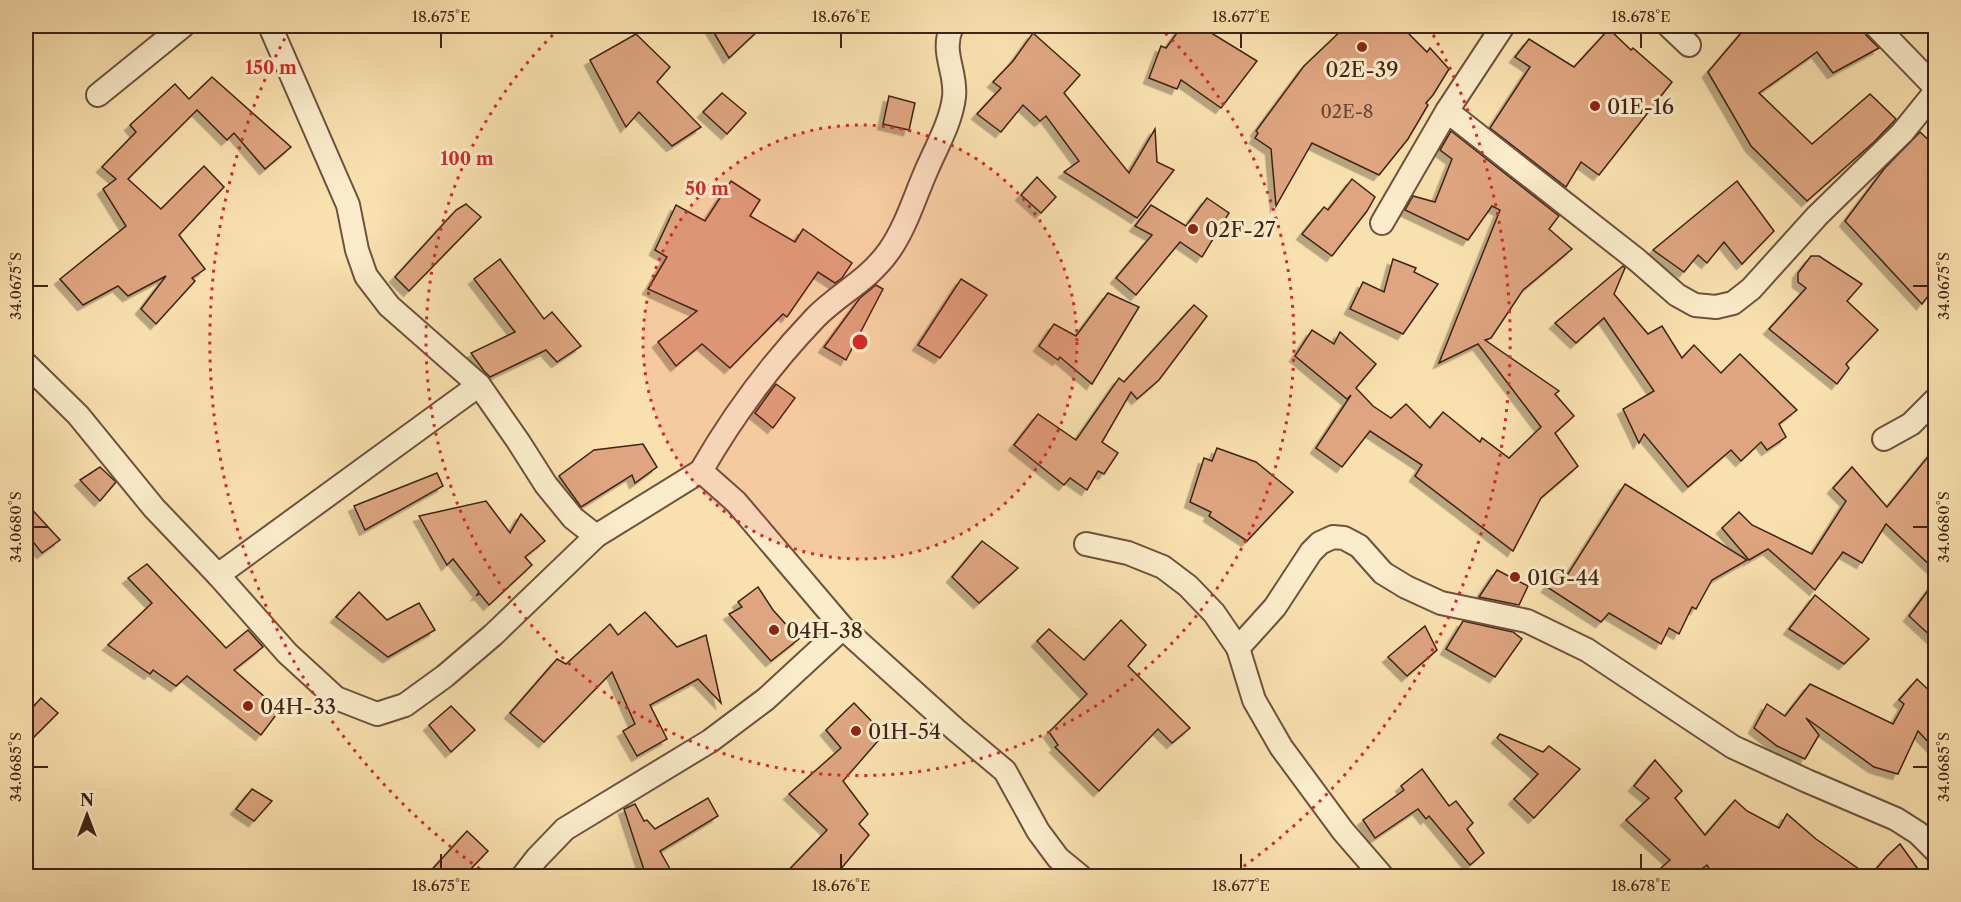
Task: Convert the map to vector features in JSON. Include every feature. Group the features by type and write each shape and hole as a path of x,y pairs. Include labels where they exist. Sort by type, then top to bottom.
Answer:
{"street":[{"path":"98,94 183,26"},
{"path":"270,26 348,205 357,250 366,276 389,306 478,384 546,486 573,518 596,536"},
{"path":"26,364 78,415 154,508 218,575 287,653 336,698 377,714 405,705 445,676 493,635 596,536 701,471 724,431 782,356 816,317 868,275 889,251 951,115 954,94 947,55 949,32 952,26"},
{"path":"1382,224 1447,111 1503,26"},
{"path":"1669,26 1689,45"},
{"path":"1447,111 1628,253 1677,295 1695,305 1716,307 1733,303 1751,289 1817,216 1902,133 1935,89 1876,26"},
{"path":"218,575 478,384"},
{"path":"1884,439 1911,424 1935,399"},
{"path":"701,471 736,502 843,628 1005,771 1038,831 1058,858 1080,876"},
{"path":"1238,648 1275,607 1311,552 1320,543 1333,537 1344,538 1359,546 1383,573 1406,587 1441,603 1527,621 1587,650 1733,747 1896,819 1918,833 1935,851"},
{"path":"1086,544 1128,553 1163,567 1188,586 1214,613 1238,648 1254,700 1281,747 1343,831 1382,876"},
{"path":"523,876 565,829 710,741 766,699 843,628"}],"building":[{"path":"710,26 763,26 729,58"},
{"path":"1182,26 1200,26 1257,61 1221,108 1181,80 1177,89 1149,78 1161,46 1166,48"},
{"path":"1346,26 1401,26 1427,52 1430,48 1449,69 1426,103 1428,105 1408,139 1379,175 1312,143 1276,206 1271,149 1255,138 1258,133 1256,131 1304,66"},
{"path":"1747,26 1863,26 1866,35 1879,48 1833,73 1817,52 1759,93 1812,144 1870,94 1896,119 1874,142 1807,201 1751,146 1708,72"},
{"path":"1609,29 1631,50 1633,48 1672,82 1599,175 1581,162 1566,187 1490,128 1530,67 1515,57 1529,39 1574,67"},
{"path":"1033,33 1080,75 1064,93 1129,173 1155,129 1157,162 1174,170 1137,218 1064,172 1079,161 1046,116 1040,121 1023,105 1001,132 977,114 1001,88 993,82 1013,61"},
{"path":"636,34 670,67 657,82 701,127 672,146 639,112 626,127 590,60"},
{"path":"212,77 291,147 265,169 234,133 227,140 197,110 128,179 161,209 204,166 224,187 179,235 205,269 192,278 195,281 156,324 141,309 166,276 128,296 118,286 83,305 60,279 126,226 103,189 116,179 102,167 136,132 130,125 175,84 189,99"},
{"path":"722,93 746,113 727,134 703,112"},
{"path":"889,96 915,103 909,130 883,124"},
{"path":"1451,131 1559,216 1549,229 1572,249 1523,290 1491,338 1485,340 1559,391 1555,394 1574,416 1555,433 1578,466 1541,498 1513,551 1415,476 1422,465 1370,431 1342,467 1316,448 1351,395 1347,399 1295,356 1312,330 1334,344 1340,332 1376,364 1356,388 1373,406 1391,418 1406,404 1430,428 1443,412 1480,442 1482,438 1509,458 1541,427 1478,344 1439,363 1500,210 1492,206 1468,240 1405,210 1413,196 1435,202 1452,159 1440,150"},
{"path":"1920,132 1935,146 1935,287 1922,304 1845,221 1884,169"},
{"path":"1037,177 1056,197 1041,213 1021,195"},
{"path":"1352,179 1375,197 1332,256 1302,234 1324,207 1328,210"},
{"path":"731,181 760,200 750,216 795,242 803,229 852,263 842,278 835,283 818,272 787,317 783,314 730,368 702,344 676,366 658,342 697,311 648,289 667,257 655,250 676,205 705,221"},
{"path":"1737,181 1774,231 1742,264 1724,242 1707,263 1698,255 1684,272 1653,250"},
{"path":"1207,198 1229,213 1202,257 1180,242 1136,295 1116,278 1152,235 1135,226 1151,205 1186,226"},
{"path":"466,204 481,217 409,291 395,277 456,210"},
{"path":"1811,256 1819,256 1862,284 1847,301 1878,330 1846,364 1849,368 1837,384 1769,329 1806,288 1798,282 1798,273"},
{"path":"500,259 544,319 552,312 581,346 557,362 546,350 490,377 484,371 471,353 515,332 474,279"},
{"path":"1393,259 1416,268 1414,272 1438,284 1403,334 1350,309 1363,282 1384,292"},
{"path":"1623,266 1625,268 1614,294 1648,334 1662,326 1682,358 1694,345 1721,373 1740,354 1797,410 1779,424 1786,437 1767,450 1761,442 1741,461 1731,450 1688,487 1644,434 1639,443 1623,409 1654,391 1604,318 1576,343 1555,323"},
{"path":"961,279 987,295 940,358 918,345"},
{"path":"876,285 883,289 846,360 824,347 860,298"},
{"path":"1108,293 1139,307 1092,384 1060,357 1058,360 1039,346 1054,324 1076,336"},
{"path":"1194,305 1207,316 1159,380 1137,399 1131,392 1102,442 1118,453 1104,474 1098,471 1087,490 1070,478 1064,485 1014,445 1038,414 1076,440 1119,378 1124,382"},
{"path":"776,384 795,398 773,428 755,413"},
{"path":"643,444 657,467 635,483 632,475 581,507 559,476 594,450"},
{"path":"1217,448 1256,462 1293,492 1247,541 1209,516 1211,512 1190,502 1204,458 1212,461"},
{"path":"1935,448 1935,570 1886,524 1862,563 1843,552 1815,590 1768,549 1749,560 1722,528 1739,512 1752,525 1812,554 1846,501 1833,488 1852,467 1887,507"},
{"path":"100,467 116,482 100,501 80,480"},
{"path":"437,473 443,486 365,530 354,506"},
{"path":"1625,484 1747,560 1712,580 1696,609 1692,607 1679,634 1669,628 1661,644 1609,613 1601,622 1547,587 1559,568 1568,574"},
{"path":"486,501 510,533 521,514 545,541 525,557 532,565 489,605 480,594 477,595 479,592 453,559 447,565 419,516"},
{"path":"26,503 60,540 42,553 26,533"},
{"path":"982,541 1018,568 979,603 952,577"},
{"path":"147,564 226,648 248,630 263,647 234,670 267,699 264,701 279,711 261,735 187,676 176,686 153,670 150,674 108,645 152,603 128,578"},
{"path":"1497,570 1528,586 1519,605 1479,597"},
{"path":"1935,581 1935,640 1909,616"},
{"name":"04H-38","path":"758,587 773,610 799,639 771,661 729,614 742,607 738,602"},
{"path":"359,592 387,620 419,603 435,630 388,657 336,617"},
{"path":"1815,595 1869,639 1844,664 1789,629"},
{"path":"645,612 677,647 706,635 721,703 698,679 650,705 667,739 637,756 623,731 635,724 612,672 544,742 510,713 557,659 566,664 610,624 618,635"},
{"path":"1121,620 1146,645 1128,666 1190,728 1172,743 1158,729 1099,791 1055,747 1058,745 1049,732 1087,694 1037,641 1049,629 1084,660"},
{"path":"1463,621 1513,632 1522,639 1495,677 1446,649"},
{"path":"1425,626 1437,650 1407,676 1388,657"},
{"path":"1917,679 1935,696 1935,749 1918,731 1898,774 1874,767 1806,718 1819,735 1805,759 1777,746 1754,728 1767,704 1785,716 1810,684 1893,724 1904,704 1899,700"},
{"path":"41,698 58,713 26,745 26,715"},
{"path":"854,703 884,734 843,781 868,814 859,824 869,835 835,876 783,876 827,830 789,794 841,748 826,730"},
{"path":"451,706 475,730 451,752 429,725"},
{"path":"1500,734 1543,752 1549,746 1580,769 1534,818 1514,799 1538,774 1497,738"},
{"path":"1655,760 1682,791 1675,798 1705,835 1735,800 1747,811 1779,828 1787,814 1816,839 1869,876 1714,876 1707,865 1692,876 1652,876 1670,860 1626,820 1649,798 1634,786"},
{"path":"1422,769 1449,806 1456,801 1473,823 1467,829 1484,853 1470,865 1429,816 1426,819 1418,809 1375,838 1363,820 1404,790 1401,786"},
{"path":"252,789 272,801 254,821 236,809"},
{"path":"708,798 718,816 660,851 674,876 646,876 624,809 635,804 644,821 647,820 655,829"},
{"path":"467,831 488,851 464,876 426,876"},
{"path":"1900,844 1923,876 1870,876 1887,856"}],"place":[{"name":"02E-39","path":"1362,47"},
{"name":"01E-16","path":"1595,106"},
{"name":"02F-27","path":"1193,229"},
{"name":"01G-44","path":"1515,577"},
{"name":"04H-38","path":"774,630"},
{"name":"04H-33","path":"248,706"},
{"name":"01H-54","path":"856,731"}]}
